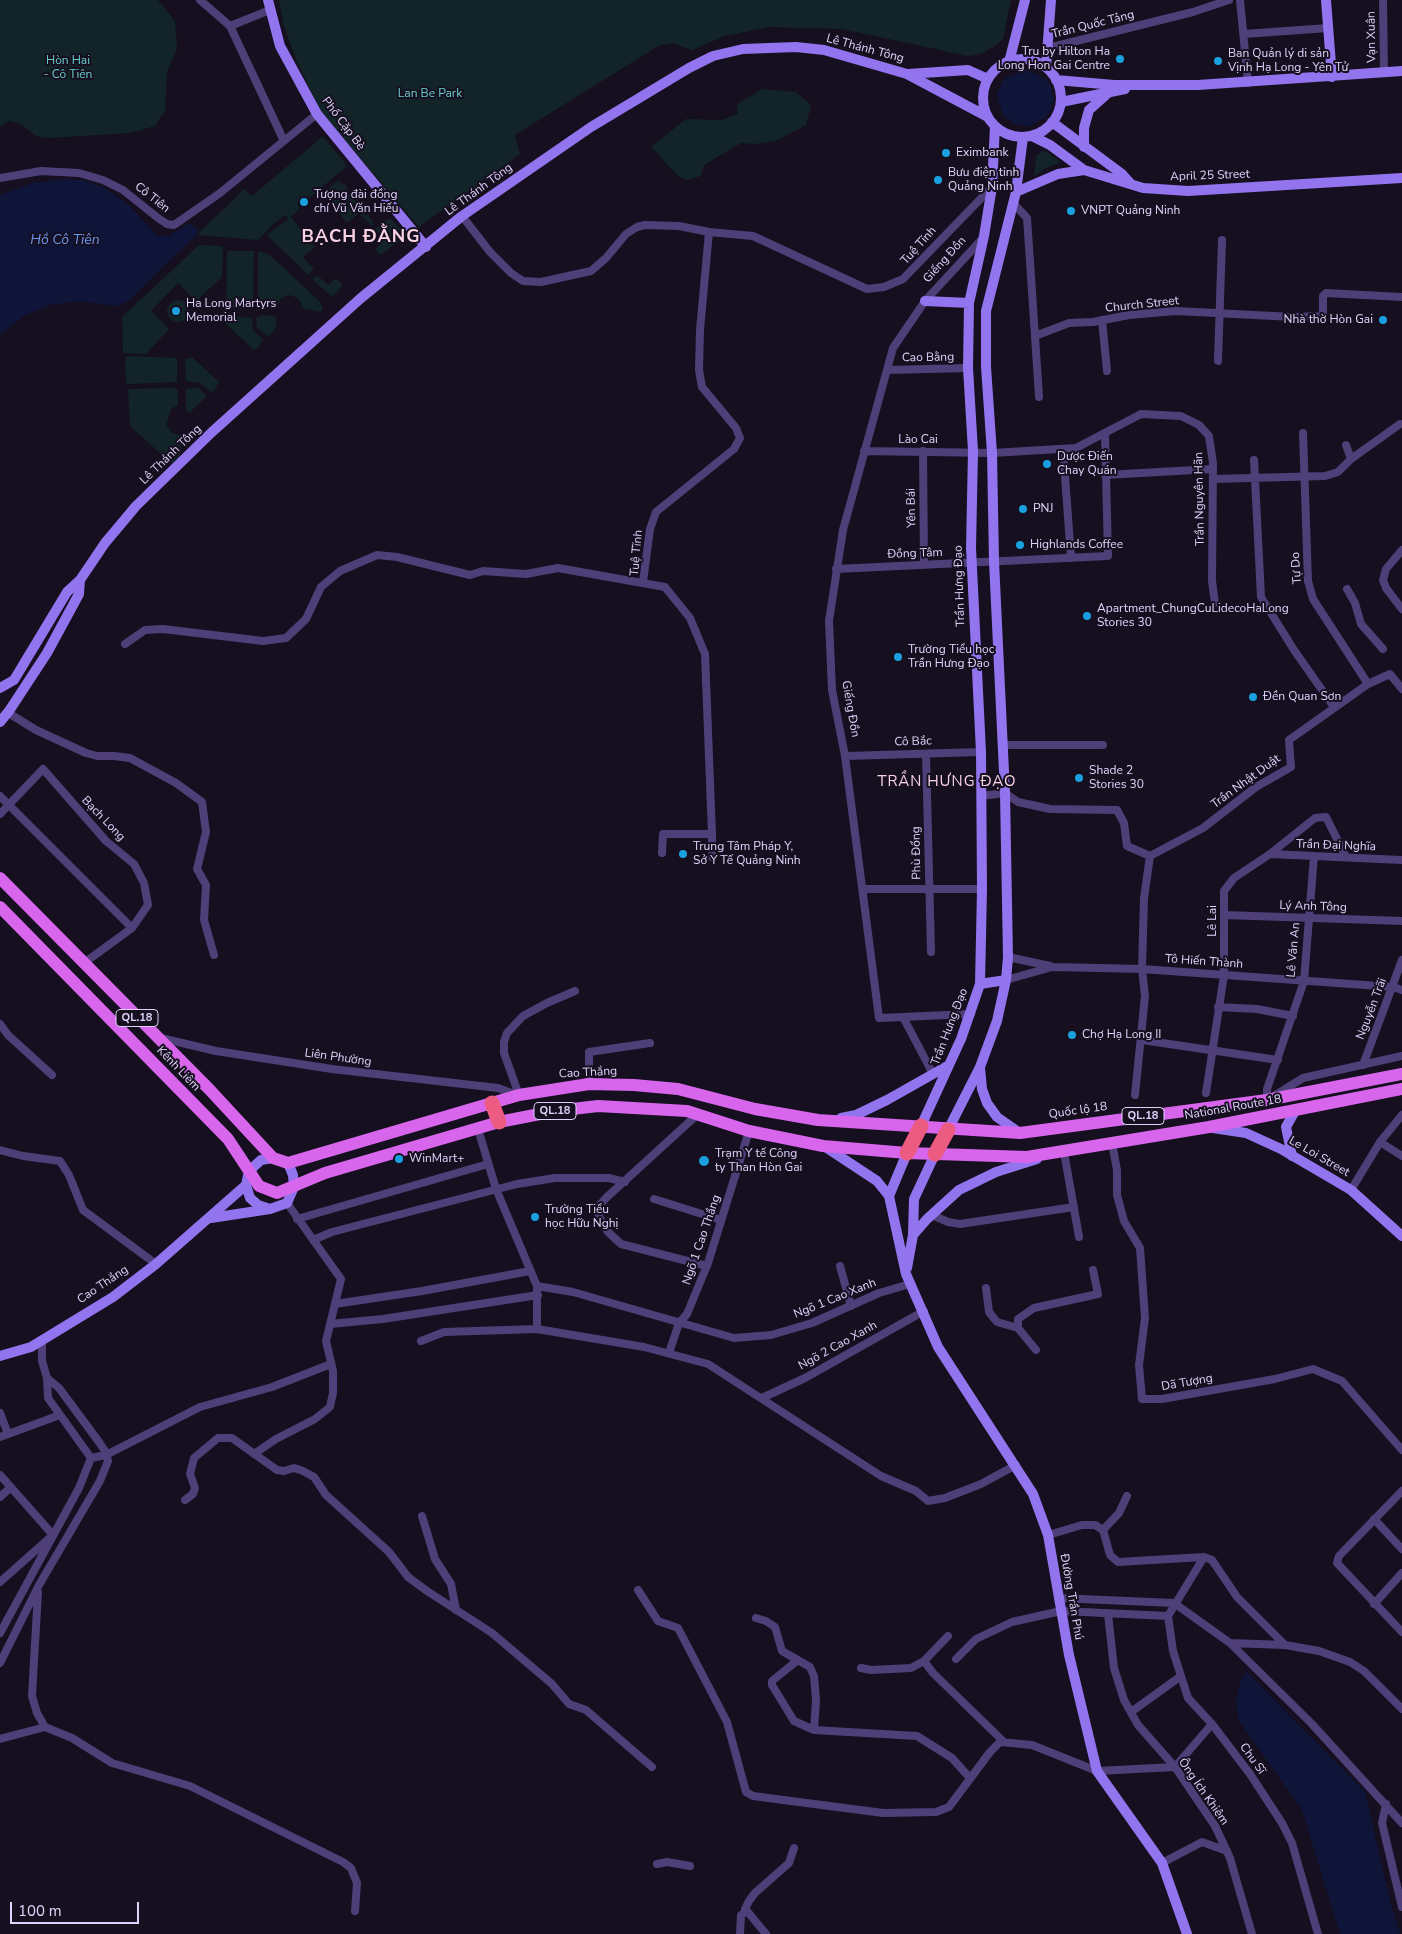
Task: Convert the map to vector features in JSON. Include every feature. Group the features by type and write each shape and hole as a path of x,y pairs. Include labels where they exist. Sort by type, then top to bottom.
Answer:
{"highway":[{"path":"492,1103 499,1122"},
{"path":"907,1153 921,1126"},
{"path":"935,1154 948,1130"}],"main road":[{"path":"1009,62 1025,0"},
{"path":"1046,67 1051,0"},
{"path":"1326,0 1332,77"},
{"name":"Phố Cặp Bè","path":"269,5 280,46 317,114 426,246"},
{"name":"Lê Thánh Tông","path":"0,688 14,680 67,592 80,580 105,543 136,506 212,432 361,298 462,216 591,127 689,68 713,56 743,49 796,47 824,50 856,57 907,74 988,117"},
{"path":"1026,60 1046,67 1056,80 1061,102 1052,122 1028,136 1008,134 995,126 988,117 983,95 988,79 1000,66 1009,62 1026,60"},
{"path":"907,74 968,70 988,79"},
{"path":"1056,80 1114,85 1248,83 1402,71"},
{"path":"1061,102 1146,84"},
{"path":"1084,147 1084,128 1089,110 1108,93"},
{"path":"1052,122 1122,174 1131,185"},
{"name":"Trần Hưng Đạo","path":"921,1126 971,1014 980,984 982,889 981,752 972,563 973,451 968,368 969,303 984,236 992,187 995,126"},
{"path":"948,1130 980,1067 997,1021 1006,980 1008,957 1005,793 994,561 992,452 986,367 986,311 1014,203 1028,136"},
{"name":"April 25 Street","path":"1028,136 1050,145 1084,170 1131,185 1188,191 1389,179 1402,180"},
{"path":"1016,192 1058,174 1084,170"},
{"name":"Giếng Đồn","path":"925,301 969,303"},
{"name":"Lê Thánh Tông","path":"0,722 47,653 79,594 80,580"},
{"name":"Kênh Liêm","path":"0,878 209,1089 273,1158 288,1163"},
{"name":"Kênh Liêm","path":"0,908 228,1140 259,1186 277,1193 294,1187"},
{"path":"980,984 1006,980"},
{"path":"818,1120 856,1115 912,1087 949,1065"},
{"name":"National Route 18","path":"1267,1100 1402,1066"},
{"path":"980,1067 982,1089 987,1103 996,1117 1020,1133"},
{"name":"National Route 18","path":"1304,1091 1402,1074"},
{"name":"Cao Thắng","path":"288,1163 518,1095 589,1084 634,1085 678,1089 755,1109 818,1120 921,1126"},
{"name":"National Route 18","path":"1304,1111 1402,1089"},
{"name":"National Route 18","path":"1112,1143 1402,1096"},
{"name":"Quốc lộ 18","path":"921,1126 948,1130 1020,1133 1267,1100"},
{"name":"QL.18","path":"294,1187 325,1173 499,1122 554,1111 598,1106 648,1107 698,1114 749,1131 823,1146 907,1153 1028,1157 1112,1143"},
{"path":"1292,1156 1286,1127 1304,1111"},
{"name":"Le Loi Street","path":"1209,1127 1246,1133 1292,1156 1351,1190 1402,1236"},
{"path":"823,1146 870,1176 889,1196 907,1153"},
{"path":"908,1279 913,1235 914,1199 935,1154"},
{"path":"913,1235 954,1194 972,1183 1047,1154"},
{"path":"270,1209 258,1205 250,1198 246,1185 250,1171 261,1160 273,1158"},
{"path":"210,1218 270,1209 287,1203 294,1187 293,1175 288,1163"},
{"name":"Cao Thắng","path":"0,1356 31,1347 112,1297 156,1264 246,1185"},
{"name":"Đường Trần Phú","path":"889,1196 908,1279 924,1311 938,1346 1033,1494 1048,1535 1069,1655 1097,1771 1162,1864 1187,1934"}],"street":[{"path":"200,0 230,26 284,141"},
{"name":"Trần Quốc Tảng","path":"1048,48 1193,12 1229,0"},
{"path":"1240,0 1248,83"},
{"name":"Vạn Xuân","path":"1383,0 1384,73"},
{"path":"230,26 269,5"},
{"path":"1244,34 1328,28"},
{"name":"Cô Tiên","path":"0,178 41,171 79,173 103,180 123,190 158,218 167,224 174,225 210,202 317,114"},
{"name":"Tuệ Tĩnh","path":"462,216 490,252 511,273 523,281 541,282 591,271 606,258 626,234 636,227 679,226 709,232 753,236 867,289 884,287 903,279 992,187"},
{"path":"1014,203 1027,218 1039,397"},
{"name":"Tuệ Tĩnh","path":"709,232 700,330 702,387 736,428 740,438 734,449 656,512 650,529 644,582 665,587 678,601 690,618 706,654 712,857"},
{"name":"Giếng Đồn","path":"903,1017 879,1018 846,756 832,690 829,621 843,530 893,348 925,301 984,236"},
{"path":"1218,361 1222,240"},
{"name":"Church Street","path":"1035,336 1069,323 1176,311 1323,316 1323,296 1326,293 1402,297"},
{"path":"1102,320 1107,371"},
{"name":"Cao Bằng","path":"887,370 968,368"},
{"name":"Trần Nguyên Hãn","path":"973,451 992,452 1076,448 1141,414 1181,416 1199,425 1209,436 1213,469 1212,581 1215,603"},
{"path":"1213,479 1325,476 1338,472 1351,459 1400,424"},
{"path":"1105,433 1106,475 1213,469"},
{"name":"Tự Do","path":"1303,433 1308,581 1313,599 1368,684"},
{"path":"1346,445 1351,459"},
{"path":"1063,449 1071,558"},
{"name":"Lào Cai","path":"864,451 973,451"},
{"name":"Yên Bái","path":"923,451 924,564"},
{"path":"1254,460 1260,597 1334,707"},
{"name":"Đồng Tâm","path":"836,568 1108,556 1106,475"},
{"path":"1402,550 1386,570 1383,580 1386,588 1402,609"},
{"path":"126,644 145,630 164,629 263,641 286,638 306,619 321,587 340,571 378,555 397,556 470,575 483,571 526,574 558,568 601,577 644,582"},
{"path":"1347,589 1356,603 1362,624 1383,649"},
{"name":"Trần Nhật Duật","path":"1150,856 1203,828 1256,787 1291,767 1289,740 1368,684 1390,674 1401,688"},
{"path":"9,711 10,714 36,730 86,753 97,756 130,758 176,783 202,802 206,832 197,869 206,885 204,920 214,955"},
{"path":"1002,746 1103,745"},
{"name":"Cô Bắc","path":"846,756 981,752"},
{"name":"Phù Đổng","path":"926,754 931,952"},
{"name":"Bạch Long","path":"0,814 43,769 106,842 134,864 144,883 148,905 132,928 84,963"},
{"path":"981,796 1005,793 1018,802 1050,809 1117,810 1124,823 1127,846 1150,856 1144,898 1142,968 1145,996 1135,1095"},
{"path":"0,796 132,928"},
{"name":"Lê Lai","path":"1206,1093 1224,975 1224,891 1234,878 1270,854 1314,818 1326,817 1346,857"},
{"path":"662,853 663,834 712,834"},
{"name":"Trần Đại Nghĩa","path":"1270,854 1402,860"},
{"name":"Lê Văn An","path":"1267,1100 1267,1089 1304,981 1314,856"},
{"path":"864,889 982,889"},
{"name":"Lý Anh Tông","path":"1224,915 1402,921"},
{"path":"1008,957 1052,967"},
{"name":"Nguyễn Trãi","path":"1363,1065 1402,960"},
{"name":"Tô Hiến Thành","path":"1006,980 1052,967 1142,968 1393,987 1402,990"},
{"path":"518,1095 504,1054 504,1042 507,1033 523,1016 547,1002 575,991"},
{"path":"1218,1007 1257,1009 1293,1016"},
{"path":"933,1074 903,1017 971,1014"},
{"path":"0,1024 8,1035 52,1075"},
{"name":"Liên Phường","path":"156,1037 216,1052 332,1069 498,1088 518,1095"},
{"path":"1142,1040 1278,1060"},
{"path":"589,1084 589,1052 650,1043"},
{"path":"1267,1100 1303,1078 1402,1056"},
{"path":"698,1114 658,1149 597,1208 599,1216 615,1239 621,1244 707,1266"},
{"path":"1351,1190 1380,1142 1402,1115"},
{"path":"478,1128 496,1189 538,1291 537,1329"},
{"name":"Ngõ 1 Cao Thắng","path":"669,1353 681,1321 687,1314 707,1266 749,1131"},
{"path":"1380,1142 1402,1156"},
{"name":"Dã Tượng","path":"1112,1143 1117,1170 1117,1195 1124,1221 1140,1248 1145,1318 1138,1365 1142,1399 1162,1400 1313,1370 1342,1381 1402,1450"},
{"path":"0,1150 23,1156 60,1161 69,1175 82,1210 156,1264"},
{"path":"1064,1152 1079,1237"},
{"path":"297,1219 488,1164"},
{"path":"313,1240 332,1232 496,1189 555,1178 609,1178 625,1182"},
{"path":"654,1199 721,1220"},
{"path":"254,1454 276,1439 316,1419 330,1407 333,1392 331,1364 326,1341 341,1279 287,1203"},
{"path":"932,1215 948,1222 960,1224 1074,1207"},
{"path":"840,1266 851,1306"},
{"path":"1018,1328 1018,1319 1026,1312 1047,1305 1098,1294 1093,1270"},
{"path":"335,1304 422,1291 530,1271"},
{"name":"Ngõ 1 Cao Xanh","path":"330,1324 399,1317 538,1291 573,1292 681,1321 734,1338 755,1338 812,1323 908,1279"},
{"path":"986,1288 989,1312 997,1322 1018,1328 1036,1350"},
{"name":"Ngõ 2 Cao Xanh","path":"762,1398 805,1378 924,1311"},
{"path":"421,1341 444,1332 537,1329 644,1346 708,1364 881,1476 916,1491 928,1501 945,1498 981,1484 1016,1465"},
{"path":"42,1340 42,1361 48,1378 48,1398 91,1458"},
{"path":"91,1458 106,1455 200,1406 272,1387 331,1364"},
{"path":"0,1663 39,1584 100,1481 108,1461 106,1455 59,1388 48,1378"},
{"path":"0,1413 4,1435 60,1415"},
{"path":"185,1500 192,1494 195,1488 190,1474 190,1465 206,1446 218,1438 232,1438 277,1470 284,1471 294,1468 314,1477 326,1495 389,1552 408,1577 492,1633 552,1684 569,1704 586,1710 652,1766"},
{"path":"0,1633 79,1488 91,1458"},
{"path":"0,1475 53,1535"},
{"path":"0,1497 11,1487"},
{"path":"1402,1491 1338,1556 1337,1563 1402,1632"},
{"path":"1103,1530 1120,1513 1127,1496"},
{"path":"422,1516 435,1559 451,1584 456,1610"},
{"path":"1374,1519 1402,1549"},
{"path":"1048,1535 1082,1525 1095,1525 1103,1530 1110,1555 1118,1562 1204,1556 1212,1560 1237,1597 1285,1645"},
{"path":"0,1582 53,1535"},
{"name":"Chu Sĩ","path":"1204,1556 1174,1603 1168,1616 1170,1642 1188,1698 1212,1724 1250,1774 1282,1823 1303,1877 1318,1934"},
{"path":"1374,1604 1402,1573"},
{"path":"39,1584 32,1696 37,1713 45,1727"},
{"path":"638,1590 658,1621 678,1628 727,1722 746,1792 753,1796 882,1812 912,1814 936,1812 949,1807 990,1752 1000,1742 1032,1745 1060,1758 1097,1771 1175,1767 1212,1724"},
{"path":"1058,1598 1174,1603 1230,1643 1312,1724 1402,1823"},
{"path":"956,1659 976,1639 1012,1622 1061,1611 1168,1616"},
{"name":"Ông Ích Khiêm","path":"1108,1614 1114,1668 1124,1700 1144,1732 1175,1767 1215,1826 1227,1851 1252,1934"},
{"path":"756,1618 766,1621 774,1627 782,1652 810,1667 814,1676 814,1730"},
{"path":"861,1668 872,1670 912,1668 924,1661 948,1636"},
{"path":"1230,1643 1285,1645 1319,1651 1350,1662 1364,1671 1402,1708"},
{"path":"798,1660 772,1681 772,1685 791,1718 814,1730 917,1736 952,1758 970,1778"},
{"path":"924,1661 933,1673 1004,1742"},
{"path":"1131,1712 1181,1676"},
{"path":"0,1739 45,1727 72,1738 112,1763 190,1786 343,1862 351,1868 357,1882 355,1911"},
{"path":"1386,1804 1382,1823 1402,1907"},
{"path":"1162,1864 1202,1842 1227,1851"},
{"path":"766,1934 746,1909 754,1893 789,1863 794,1848"},
{"path":"657,1864 667,1862 690,1866"},
{"path":"740,1934 741,1915 748,1911"}],"green space":[{"name":"Hòn Hai - Cô Tiên","path":"0,0 158,0 175,21 177,48 167,72 165,111 155,126 130,133 49,138 36,136 20,124 9,121 0,127"},
{"name":"Lan Be Park","path":"279,0 1011,0 1003,39 981,54 968,56 842,29 769,27 725,36 692,50 672,43 660,45 515,135 520,154 419,227 321,112 297,62 283,23"},
{"path":"762,89 796,92 811,105 806,125 775,141 755,144 741,143 704,165 701,176 687,180 679,177 651,147 686,119 722,120 738,114 737,104"},
{"path":"323,136 346,164 345,168 310,197 301,198 298,204 299,209 291,217 315,247 303,257 314,269 308,275 267,235 288,219 286,215 273,224 258,240 197,235 244,189 252,196"},
{"path":"1042,151 1047,152 1061,162 1044,169 1034,177 1036,156"},
{"path":"339,180 342,184 345,183 349,193 353,194 352,197 356,197 355,201 361,205 360,209 364,208 363,211 367,212 366,215 370,215 369,219 373,219 372,222 374,224 372,226 359,213 347,223 322,193"},
{"path":"390,218 407,236 380,255 375,249 385,240 375,229"},
{"path":"199,245 223,246 222,277 196,301 178,283 151,311 169,329 146,354 123,353 122,317"},
{"path":"227,251 254,251 253,307 251,309 226,308"},
{"path":"258,251 269,254 320,302 323,309 321,312 304,309 298,298 289,295 281,298 276,309 258,309"},
{"path":"317,275 328,285 336,278 343,285 332,297 312,279"},
{"path":"178,300 188,307 189,311 182,321 178,322 168,315 167,311 174,301"},
{"path":"263,315 275,316 276,319 276,328 268,337 257,327 256,318"},
{"path":"229,316 252,318 253,330 263,340 258,348 254,350 225,323 224,318"},
{"path":"125,356 177,358 177,382 126,384"},
{"path":"192,357 219,382 214,391 211,392 200,383 186,381 185,359"},
{"path":"172,388 178,390 178,405 171,409 166,425 172,433 180,435 181,442 180,456 172,464 130,426 128,389"},
{"path":"199,388 207,396 189,413 186,409 186,389"}],"water":[{"path":"1027,70 1045,79 1050,84 1054,98 1050,112 1046,117 1028,126 1014,124 1003,115 997,95 1002,82 1007,77"},
{"name":"Hồ Cô Tiên","path":"60,179 82,180 103,187 128,204 157,236 168,236 190,223 199,232 129,301 115,306 80,301 49,305 24,316 0,334 0,195 33,183"},
{"path":"1246,1671 1365,1792 1389,1896 1400,1934 1340,1934 1302,1810 1239,1721 1236,1703 1240,1683"}],"place":[{"name":"Tru by Hilton Ha Long Hon Gai Centre","path":"1120,59"},
{"name":"Ban Quản lý di sản Vịnh Hạ Long - Yên Tử","path":"1218,61"},
{"name":"Eximbank","path":"946,153"},
{"name":"Bưu điện tỉnh Quảng Ninh","path":"938,180"},
{"name":"Tượng đài đồng chí Vũ Văn Hiếu","path":"304,202"},
{"name":"VNPT Quảng Ninh","path":"1071,211"},
{"name":"Ha Long Martyrs Memorial","path":"176,311"},
{"name":"Nhà thờ Hòn Gai","path":"1383,320"},
{"name":"Dược Điến Chay Quán","path":"1047,464"},
{"name":"PNJ","path":"1023,509"},
{"name":"Highlands Coffee","path":"1020,545"},
{"name":"Apartment_ChungCuLidecoHaLong Stories 30","path":"1087,616"},
{"name":"Trường Tiểu học Trần Hưng Đạo","path":"898,657"},
{"name":"Đền Quan Sơn","path":"1253,697"},
{"name":"Shade 2 Stories 30","path":"1079,778"},
{"name":"Trung Tâm Pháp Y, Sở Y Tế Quảng Ninh","path":"683,854"},
{"name":"Chợ Hạ Long II","path":"1072,1035"},
{"name":"WinMart+","path":"399,1159"},
{"name":"Trạm Y tế Công ty Than Hòn Gai","path":"704,1161"},
{"name":"Trường Tiểu học Hữu Nghị","path":"535,1217"}],"district":[{"name":"BẠCH ĐẰNG","path":"361,238"},
{"name":"TRẦN HƯNG ĐẠO","path":"947,782"}]}
